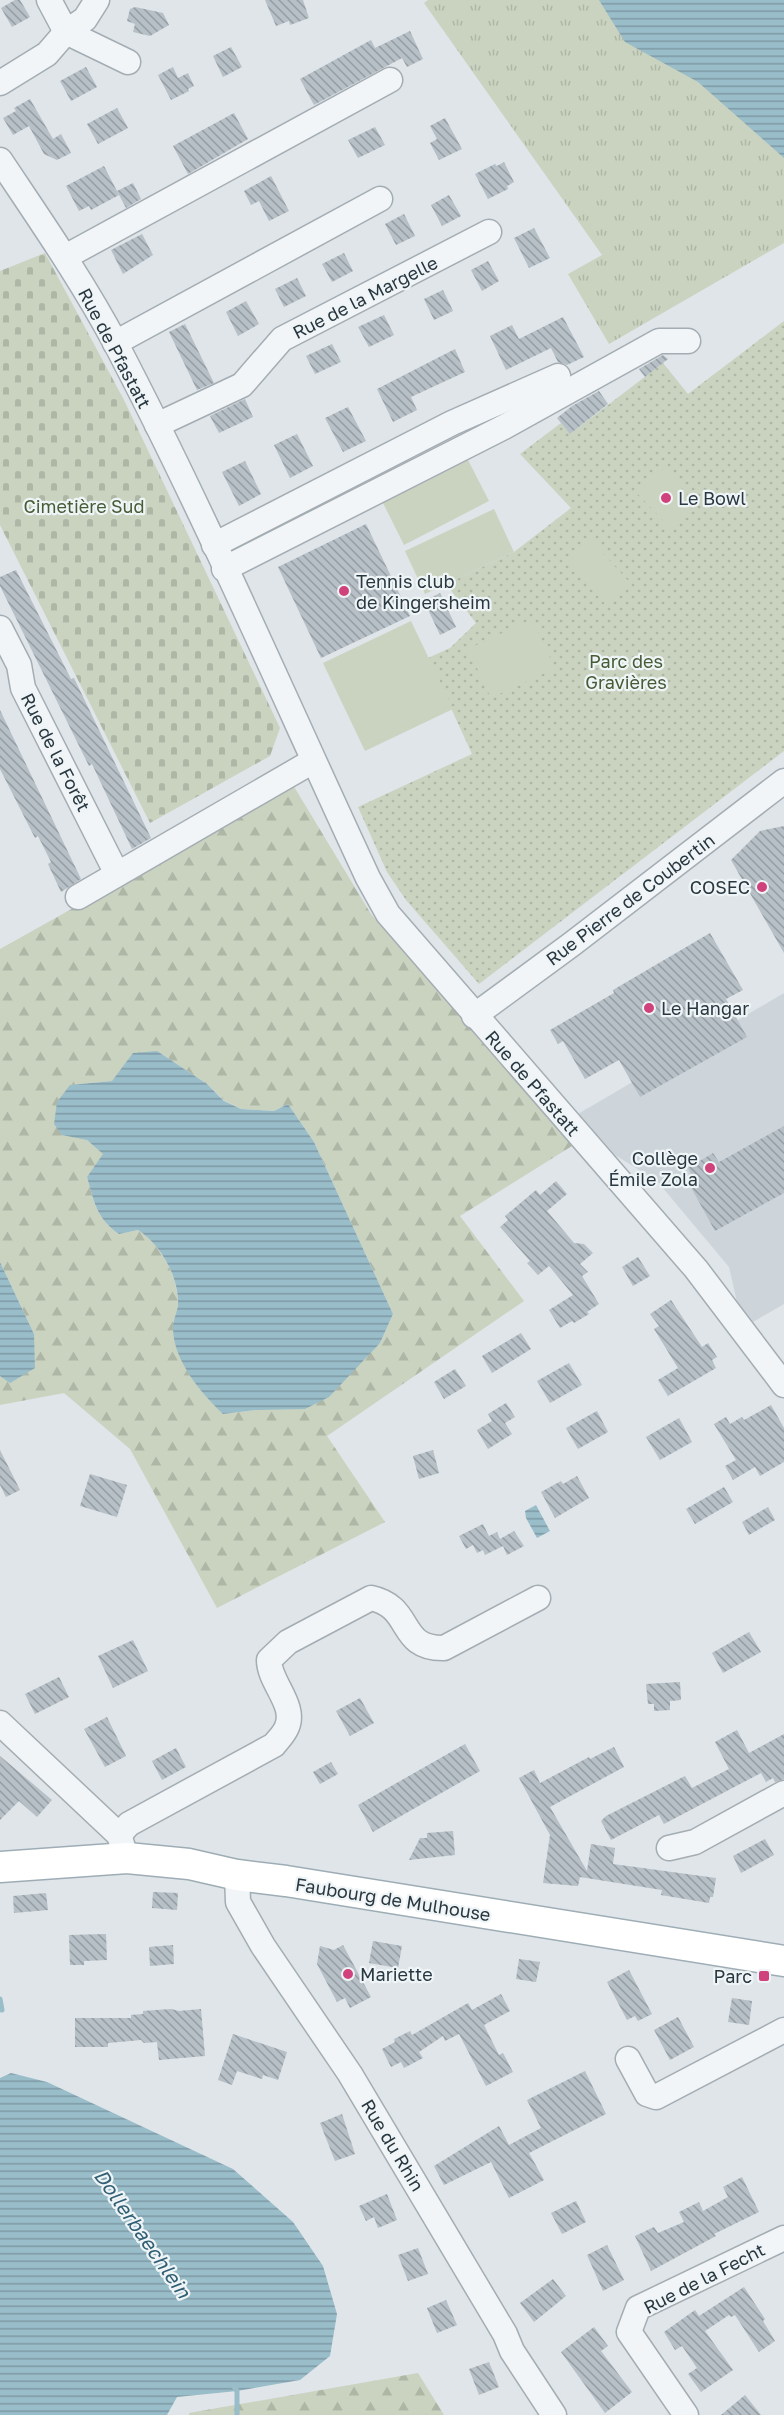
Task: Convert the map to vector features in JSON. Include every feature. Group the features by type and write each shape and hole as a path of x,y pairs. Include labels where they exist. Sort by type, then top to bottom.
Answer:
{"main road":[{"name":"Faubourg de Mulhouse","path":"0,1867 123,1846 237,1875 784,1961"}],"street":[{"path":"48,0 66,32 128,62"},
{"path":"0,82 47,54 66,32 85,19 97,0"},
{"path":"65,257 390,80"},
{"name":"Rue de Pfastatt","path":"2,168 65,257 115,343 157,425 368,878 388,914 474,1016 696,1269 784,1385"},
{"path":"115,343 380,199"},
{"name":"Rue de la Margelle","path":"157,425 242,385 282,339 489,232"},
{"path":"224,569 504,427 659,341 688,341"},
{"path":"214,545 452,423 558,376"},
{"name":"Rue de la Forêt","path":"0,628 19,665 23,688 117,874"},
{"path":"78,897 259,787 313,760"},
{"name":"Rue Pierre de Coubertin","path":"474,1016 573,944 784,780"},
{"path":"0,1723 123,1846 129,1824 274,1745 287,1728 289,1713 269,1670 269,1660 288,1642 371,1598 385,1600 393,1607 417,1643 430,1648 444,1648 538,1598"},
{"path":"669,1848 695,1842 784,1793"},
{"name":"Rue du Rhin","path":"237,1875 238,1902 263,1946 350,2074 506,2334 512,2351 554,2415"},
{"path":"628,2059 647,2094 656,2097 784,2030"},
{"name":"Rue de la Fecht","path":"686,2415 629,2332 638,2308 784,2238"}],"shaded area":[{"name":"Collège Émile Zola","path":"784,993 784,1304 753,1322 737,1302 729,1267 657,1181 615,1155 578,1114"}],"green space":[{"path":"428,0 784,0 784,243 609,344 568,274 602,255 424,3"},
{"name":"Cimetière Sud","path":"45,253 124,400 280,728 270,756 150,823 0,525 0,271"},
{"name":"Parc des Gravières","path":"784,321 784,751 479,984 406,900 387,872 358,807 472,754 428,658 450,648 476,623 446,584 514,552 571,508 520,454 561,423 570,434 663,363 688,394"},
{"path":"468,460 489,501 404,545 383,503"},
{"name":"Le Bowl","path":"664,469 698,506 671,529 634,490"},
{"path":"494,509 514,552 425,594 405,551"},
{"path":"590,539 632,585 608,607 566,561"},
{"path":"532,619 555,668 491,698 468,649"},
{"path":"411,621 453,709 365,751 323,663"},
{"path":"293,785 371,914 572,1146 460,1216 524,1301 327,1436 385,1522 217,1608 130,1449 64,1393 0,1405 0,1376 34,1334 0,1262 0,949","holes":["157,1051 207,1084 225,1101 241,1109 274,1111 288,1104 314,1142 393,1314 380,1343 256,1410 223,1414 173,1328 178,1304 175,1283 167,1262 146,1236 138,1230 119,1234 106,1222 97,1209 87,1177 104,1154 87,1140 70,1085 112,1081"]},
{"path":"418,2373 444,2415 189,2415 189,2413"}],"water":[{"path":"599,0 784,0 784,158 698,82 625,42"},
{"path":"157,1051 207,1084 224,1101 241,1109 274,1111 288,1104 314,1142 393,1314 380,1343 329,1397 305,1409 256,1410 223,1414 206,1396 183,1364 174,1340 173,1328 178,1294 167,1263 154,1244 138,1230 119,1234 101,1216 94,1202 87,1177 103,1154 87,1140 62,1135 54,1124 57,1102 70,1085 112,1081 133,1053"},
{"path":"0,1262 34,1334 35,1368 10,1383 0,1376"},
{"path":"536,1505 550,1531 537,1538 526,1518 525,1511"},
{"path":"11,2073 47,2082 233,2169 293,2222 323,2266 337,2314 330,2356 300,2380 237,2391 177,2397 167,2415 0,2415 0,2078"}],"building":[{"path":"15,0 20,0 30,17 12,27 1,8"},
{"path":"265,0 303,0 309,18 290,25 289,21 276,26"},
{"path":"135,7 163,13 169,25 150,36 133,32 135,24 127,21 130,9"},
{"path":"410,31 423,59 407,67 402,58 314,105 300,79 371,40 375,48"},
{"path":"231,47 242,67 223,77 213,56"},
{"path":"86,67 97,87 71,101 60,81"},
{"path":"173,67 178,78 188,73 194,86 171,100 158,75"},
{"path":"30,99 53,139 61,134 71,153 57,160 44,154 29,126 13,135 3,118 16,111 14,108"},
{"path":"117,108 128,128 98,144 87,124"},
{"path":"234,113 248,139 188,174 173,146"},
{"path":"445,118 462,149 439,160 430,143 437,139 430,126"},
{"path":"375,127 385,145 358,158 348,140"},
{"path":"504,162 514,182 507,186 508,189 488,199 475,174"},
{"path":"104,166 119,195 91,210 89,206 79,211 66,186"},
{"path":"271,176 289,211 269,221 259,201 251,205 244,191"},
{"path":"133,183 141,199 126,208 117,191"},
{"path":"449,195 461,216 442,226 431,205"},
{"path":"404,214 415,236 396,245 385,224"},
{"path":"534,228 550,258 529,268 514,238"},
{"path":"142,234 153,255 123,274 111,250"},
{"path":"344,253 353,271 332,282 322,264"},
{"path":"488,261 499,281 482,291 471,270"},
{"path":"297,278 306,296 284,307 275,289"},
{"path":"443,290 453,311 434,320 424,299"},
{"path":"246,301 259,324 238,336 226,312"},
{"path":"384,315 394,335 369,347 358,327"},
{"path":"563,317 584,357 567,365 558,362 551,348 506,370 490,336 512,325 519,339"},
{"path":"185,324 214,383 197,390 169,332"},
{"path":"332,344 341,362 315,374 306,356"},
{"path":"455,349 465,372 411,397 417,410 393,422 377,389"},
{"path":"663,355 668,359 645,377 639,369"},
{"path":"599,391 608,404 570,434 557,418 572,406"},
{"path":"245,399 253,417 219,433 210,416"},
{"path":"348,407 366,441 343,452 325,418"},
{"path":"297,434 313,466 290,478 274,445"},
{"path":"245,461 261,494 239,506 222,472"},
{"name":"Tennis club de Kingersheim","path":"366,524 410,616 321,658 278,567"},
{"path":"16,570 71,679 74,678 151,838 132,849 92,764 89,766 0,586 0,577"},
{"path":"440,593 456,627 440,635 424,601"},
{"path":"0,710 81,879 61,892 48,864 51,862 38,836 35,838 0,769"},
{"name":"COSEC","path":"784,826 784,953 731,860 760,831"},
{"name":"Le Hangar","path":"710,933 743,990 726,999 747,1037 640,1097 619,1060 585,1079 563,1041 558,1044 550,1030"},
{"path":"784,1126 784,1193 715,1231 687,1180 692,1176 688,1168 713,1153 719,1162"},
{"path":"556,1181 567,1194 547,1211 574,1243 584,1244 593,1253 580,1264 588,1272 582,1276 599,1304 587,1312 589,1314 560,1328 549,1310 573,1295 549,1266 538,1275 527,1263 530,1261 500,1227 508,1220 505,1216 536,1190 540,1195"},
{"path":"638,1257 650,1276 633,1286 622,1267"},
{"path":"671,1300 702,1347 708,1343 717,1357 712,1360 716,1368 668,1396 658,1380 678,1368 654,1329 659,1326 650,1314"},
{"path":"521,1333 531,1349 492,1373 482,1356"},
{"path":"569,1363 582,1385 550,1403 537,1381"},
{"path":"455,1369 466,1386 444,1399 434,1382"},
{"path":"506,1403 515,1417 505,1423 512,1434 488,1449 477,1430 492,1421 488,1414"},
{"path":"771,1405 784,1428 784,1462 760,1476 755,1467 733,1480 725,1466 736,1460 714,1424 726,1417 730,1424 742,1417 744,1420"},
{"path":"597,1411 608,1432 578,1449 566,1428"},
{"path":"679,1418 692,1442 660,1460 646,1437"},
{"path":"0,1450 20,1490 6,1497 0,1485"},
{"path":"433,1450 439,1473 419,1479 413,1456"},
{"path":"90,1474 127,1485 117,1517 80,1506"},
{"path":"577,1476 589,1498 555,1518 541,1492 561,1481 563,1484"},
{"path":"724,1487 733,1502 695,1524 686,1509"},
{"path":"768,1507 775,1520 749,1535 742,1522"},
{"path":"483,1524 489,1536 497,1532 500,1539 514,1531 524,1546 507,1555 503,1546 485,1555 483,1550 477,1553 473,1545 466,1549 459,1536"},
{"path":"749,1632 761,1652 723,1673 712,1653"},
{"path":"133,1640 148,1671 113,1688 98,1656"},
{"path":"59,1677 69,1697 35,1714 25,1694"},
{"path":"680,1682 681,1700 670,1701 670,1710 654,1711 654,1704 648,1704 646,1684"},
{"path":"360,1698 374,1723 350,1736 336,1711"},
{"path":"107,1717 126,1756 105,1767 84,1729"},
{"path":"737,1730 749,1753 784,1734 784,1779 775,1782 773,1778 766,1782 761,1773 664,1824 659,1815 611,1840 601,1821 606,1816 685,1776 692,1788 729,1769 715,1742"},
{"path":"465,1744 480,1771 373,1832 358,1805"},
{"path":"614,1747 624,1767 550,1807 587,1871 591,1844 615,1848 613,1864 716,1878 713,1897 710,1897 709,1903 661,1895 662,1890 580,1877 578,1886 543,1883 550,1835 519,1778 534,1770 540,1783 589,1757 590,1759"},
{"path":"176,1748 186,1767 162,1780 152,1761"},
{"path":"0,1756 52,1800 37,1817 19,1801 0,1820"},
{"path":"331,1762 338,1774 320,1784 313,1772"},
{"path":"453,1831 455,1855 409,1860 420,1838 427,1838 427,1833"},
{"path":"765,1839 774,1855 741,1873 733,1856"},
{"path":"153,1892 178,1893 177,1910 152,1908"},
{"path":"46,1893 48,1910 14,1913 13,1896"},
{"path":"106,1934 107,1960 84,1961 84,1965 70,1965 69,1935"},
{"path":"373,1941 402,1946 398,1968 369,1963"},
{"path":"173,1945 174,1964 150,1966 149,1947"},
{"name":"Mariette","path":"343,1945 371,1997 350,2008 345,1998 337,2002 317,1964 320,1946 334,1950"},
{"path":"519,1959 540,1962 536,1982 516,1979"},
{"path":"629,1970 652,2014 638,2021 635,2016 627,2020 607,1982"},
{"path":"501,1994 510,2011 484,2025 499,2055 503,2053 513,2072 486,2086 459,2034 445,2041 443,2036 419,2052 423,2058 404,2068 401,2062 391,2067 382,2049 395,2042 394,2039 410,2031 412,2035 468,2003 472,2010"},
{"path":"732,1998 752,2001 749,2025 728,2022"},
{"path":"171,2009 179,2011 201,2009 205,2056 159,2060 157,2042 144,2043 141,2040 108,2043 108,2047 75,2047 75,2018 131,2018 131,2015 143,2014 143,2011"},
{"path":"678,2017 694,2047 670,2060 654,2030"},
{"path":"233,2034 287,2052 278,2080 263,2075 262,2079 237,2071 232,2085 218,2080"},
{"path":"585,2071 606,2114 529,2153 544,2180 509,2198 491,2162 444,2185 434,2166 499,2126 509,2145 541,2128 527,2100"},
{"path":"342,2114 355,2154 335,2161 320,2123"},
{"path":"742,2177 759,2212 714,2234 716,2236 651,2271 635,2236 654,2227 658,2233 684,2222 679,2212 699,2202 703,2211 728,2197 723,2187"},
{"path":"387,2194 397,2220 378,2228 374,2217 366,2221 359,2206"},
{"path":"576,2201 586,2222 562,2234 551,2213"},
{"path":"607,2245 624,2280 603,2291 587,2255"},
{"path":"418,2248 428,2274 408,2281 398,2255"},
{"path":"553,2279 566,2296 534,2322 520,2303"},
{"path":"744,2287 765,2319 763,2321 775,2341 759,2352 735,2315 731,2317 729,2315 705,2331 733,2370 701,2392 688,2374 697,2368 682,2346 675,2350 664,2332 695,2310 699,2316"},
{"path":"446,2300 457,2325 437,2333 427,2308"},
{"path":"594,2327 608,2346 601,2351 632,2392 605,2413 561,2352"},
{"path":"489,2362 499,2387 479,2395 469,2369"},
{"path":"745,2395 761,2415 721,2415"}],"waterway":[{"name":"Dollerbaechlein","path":"0,1999 2,2010"},
{"name":"Dollerbaechlein","path":"233,2385 237,2391 237,2415"}],"place":[{"name":"Le Bowl","path":"666,498"},
{"name":"Tennis club de Kingersheim","path":"344,591"},
{"name":"COSEC","path":"762,887"},
{"name":"Le Hangar","path":"649,1008"},
{"name":"Collège Émile Zola","path":"710,1168"},
{"name":"Mariette","path":"348,1974"},
{"name":"Parc","path":"764,1976"}]}
